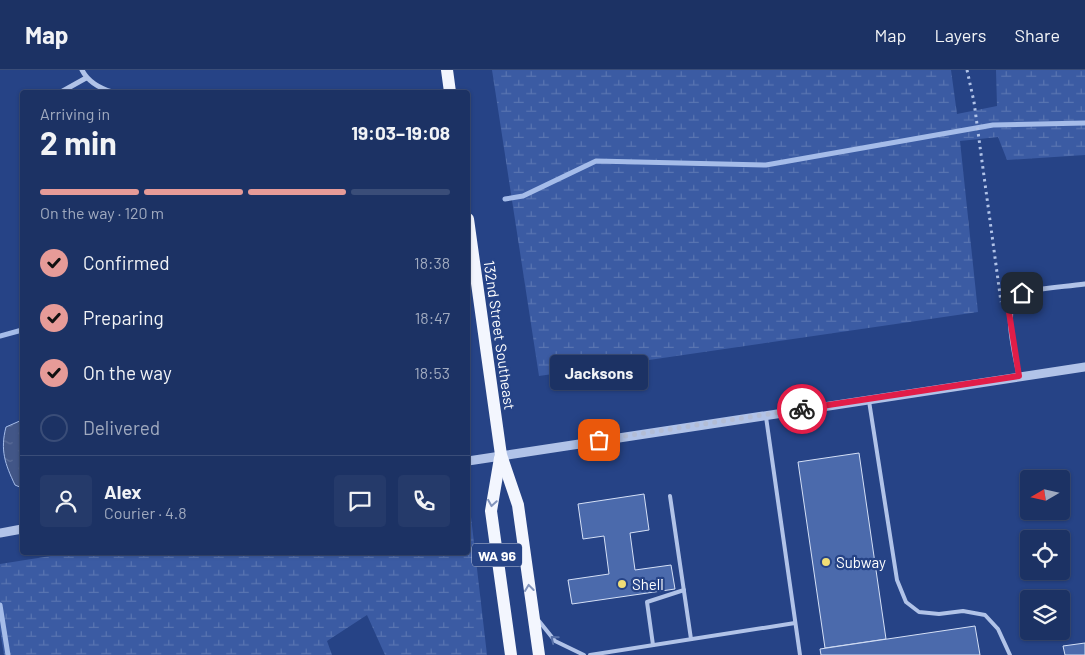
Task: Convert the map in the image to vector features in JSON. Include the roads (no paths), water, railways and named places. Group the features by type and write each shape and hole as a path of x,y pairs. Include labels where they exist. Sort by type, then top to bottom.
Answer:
{"main road":[{"path":"447,70 450,90"},
{"name":"132nd Street Southeast","path":"470,234 500,455 518,505 539,655"},
{"name":"132nd Street Southeast","path":"500,455 491,511 511,655"}],"street":[{"path":"82,70 86,78 105,90"},
{"path":"65,90 86,78"},
{"path":"1019,376 1009,312 1012,301 1022,293 1085,284"},
{"path":"470,460 1085,367"},
{"path":"0,533 20,529"}],"lane":[{"path":"869,399 898,580 906,602 919,612 939,614 963,611 985,615 998,629 1010,655"},
{"path":"766,415 800,655"},
{"path":"670,496 691,639"},
{"path":"654,645 647,602 684,590"},
{"path":"532,612 554,641 584,655"},
{"path":"590,655 795,623"}],"water":[{"path":"20,421 20,487 15,485 4,457 3,443 6,427"}],"waterway":[{"path":"505,199 523,196 596,161 766,165 993,125 1085,123"},
{"path":"0,336 20,331"},
{"path":"0,605 8,655"}],"place":[{"name":"Jacksons","path":"599,440"},
{"name":"Subway","path":"826,562"},
{"name":"Shell","path":"622,584"}]}
